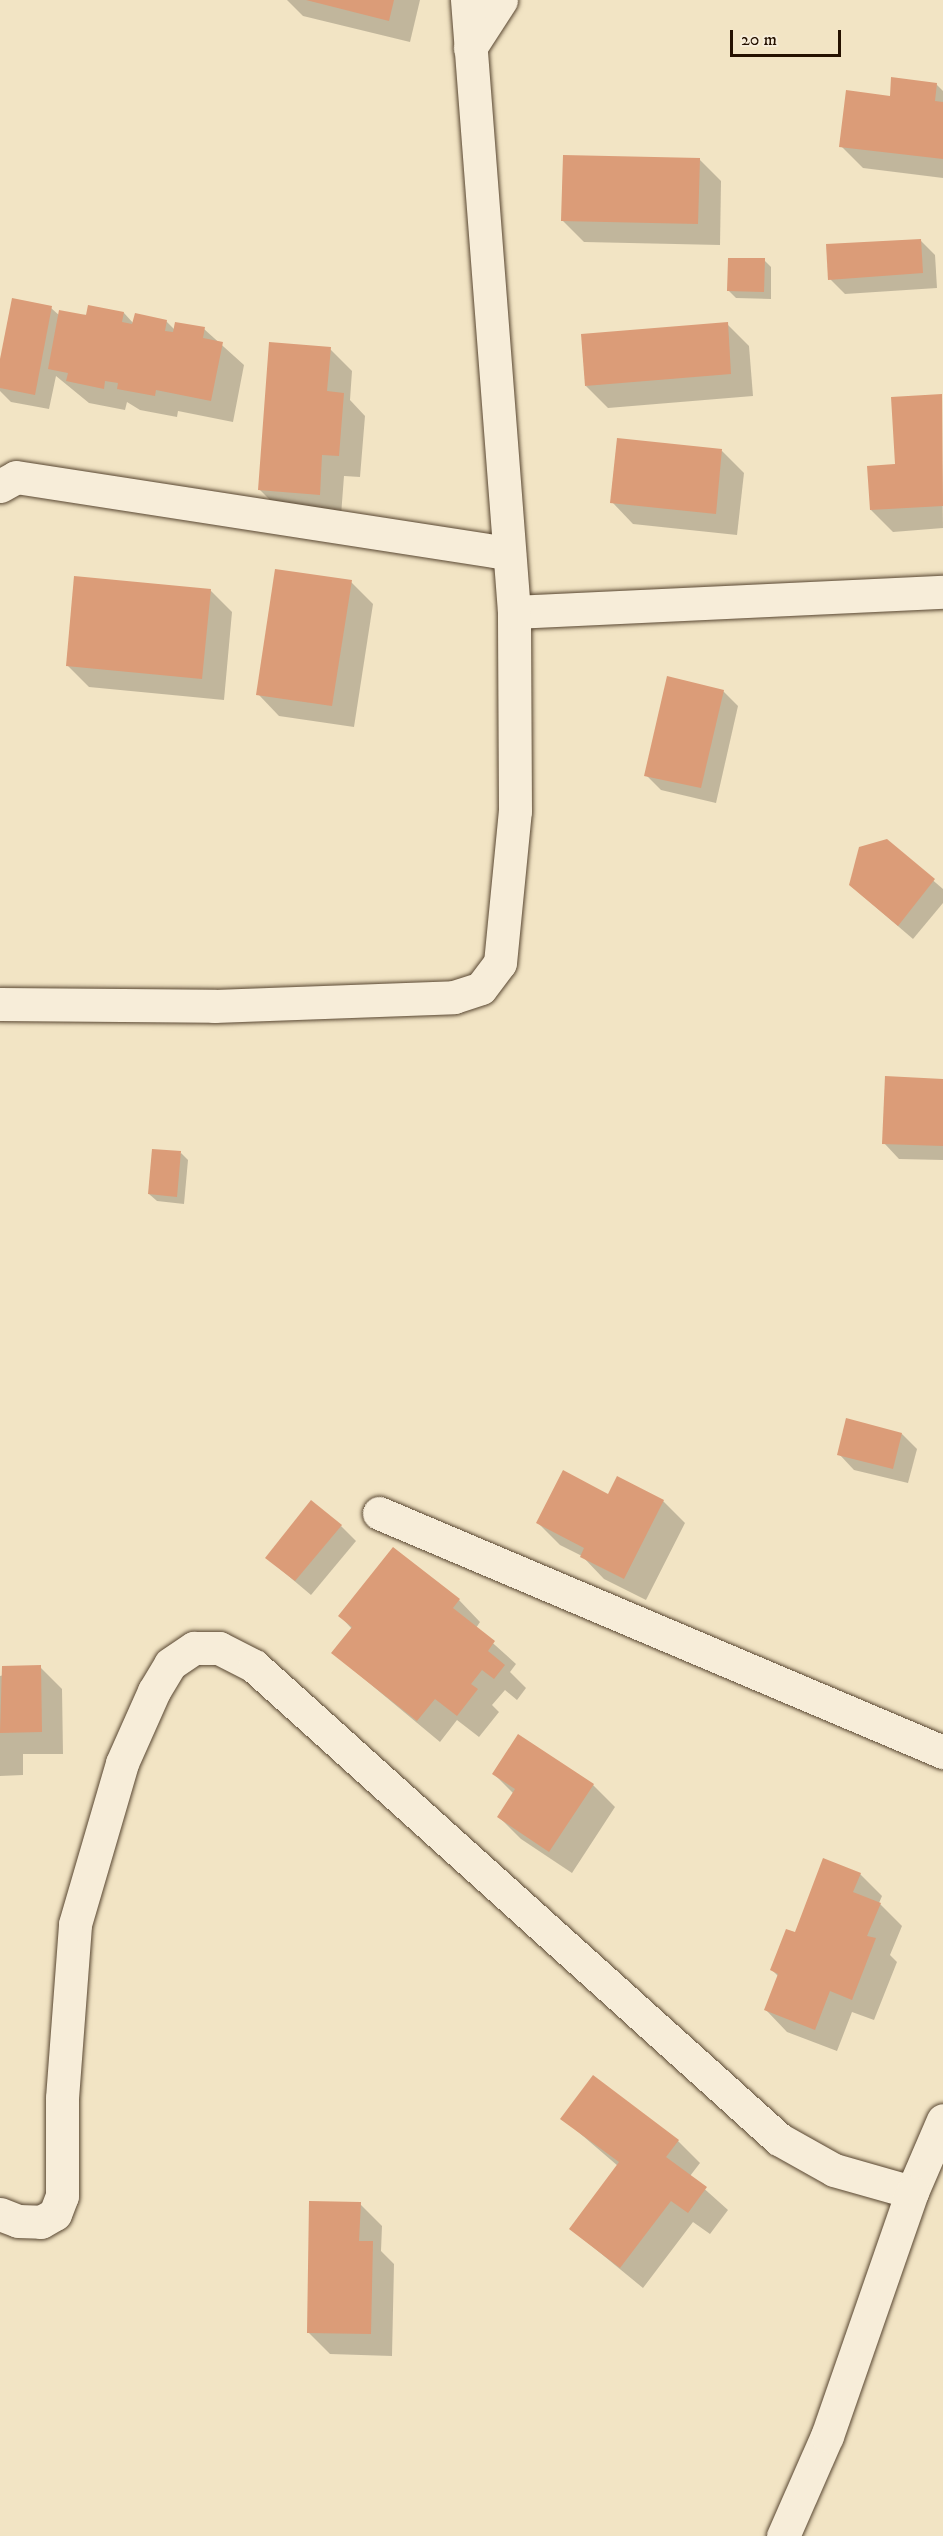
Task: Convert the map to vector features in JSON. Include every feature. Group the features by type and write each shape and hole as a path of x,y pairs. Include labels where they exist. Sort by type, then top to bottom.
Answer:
{"street":[{"path":"0,1004 213,1006 453,997 481,987 500,963 514,811 514,612 467,0"},
{"path":"470,48 501,0"},
{"path":"0,486 16,477 509,553"},
{"path":"514,612 943,592"},
{"path":"379,1513 943,1752"},
{"path":"0,2214 18,2221 40,2222 55,2214 62,2196 62,2098 75,1924 122,1763 159,1682 170,1664 194,1648 219,1648 255,1666 779,2139 834,2170 912,2192"},
{"path":"783,2536 827,2436 912,2192 943,2120"}],"building":[{"path":"306,0 394,0 389,21"},
{"path":"891,77 937,83 935,101 943,102 943,159 839,147 846,90 890,96"},
{"path":"563,155 700,158 698,224 561,221"},
{"path":"921,239 923,273 828,280 826,244"},
{"path":"728,258 765,258 764,292 727,291"},
{"path":"12,298 52,306 35,395 0,388 0,359"},
{"path":"88,305 124,312 122,322 132,324 135,313 167,320 165,331 173,332 175,322 205,327 203,338 223,342 211,401 156,390 155,396 117,389 118,383 105,381 104,389 66,381 68,373 48,369 59,310 86,315"},
{"path":"728,322 731,374 585,386 581,334"},
{"path":"269,342 331,347 327,391 344,393 339,456 322,455 320,495 258,490"},
{"path":"942,394 943,506 870,510 867,466 895,464 891,397"},
{"path":"617,438 722,449 716,514 610,503"},
{"path":"275,569 352,580 332,706 256,695"},
{"path":"74,576 211,589 202,679 66,666"},
{"path":"667,676 724,690 701,788 644,776"},
{"path":"887,839 935,879 898,926 849,885 859,847"},
{"path":"885,1076 943,1079 943,1146 882,1144"},
{"path":"152,1149 181,1151 177,1197 148,1194"},
{"path":"846,1418 902,1433 893,1469 837,1455"},
{"path":"563,1470 608,1494 617,1476 664,1500 624,1579 580,1557 584,1548 536,1523"},
{"path":"311,1500 342,1525 295,1581 265,1558"},
{"path":"393,1547 460,1599 453,1608 495,1641 488,1651 505,1665 494,1679 482,1670 471,1684 478,1689 457,1716 435,1699 417,1721 331,1653 352,1627 338,1616"},
{"path":"41,1665 42,1732 0,1733 2,1666"},
{"path":"518,1734 594,1784 549,1852 497,1817 515,1789 492,1774"},
{"path":"823,1858 861,1873 853,1892 881,1903 867,1936 876,1938 852,2000 830,1991 815,2030 764,2010 778,1974 770,1970 786,1929 795,1932"},
{"path":"593,2075 679,2140 666,2157 707,2187 688,2213 671,2201 620,2268 569,2229 619,2162 560,2119"},
{"path":"309,2201 361,2202 359,2241 373,2241 371,2334 307,2333"}]}
